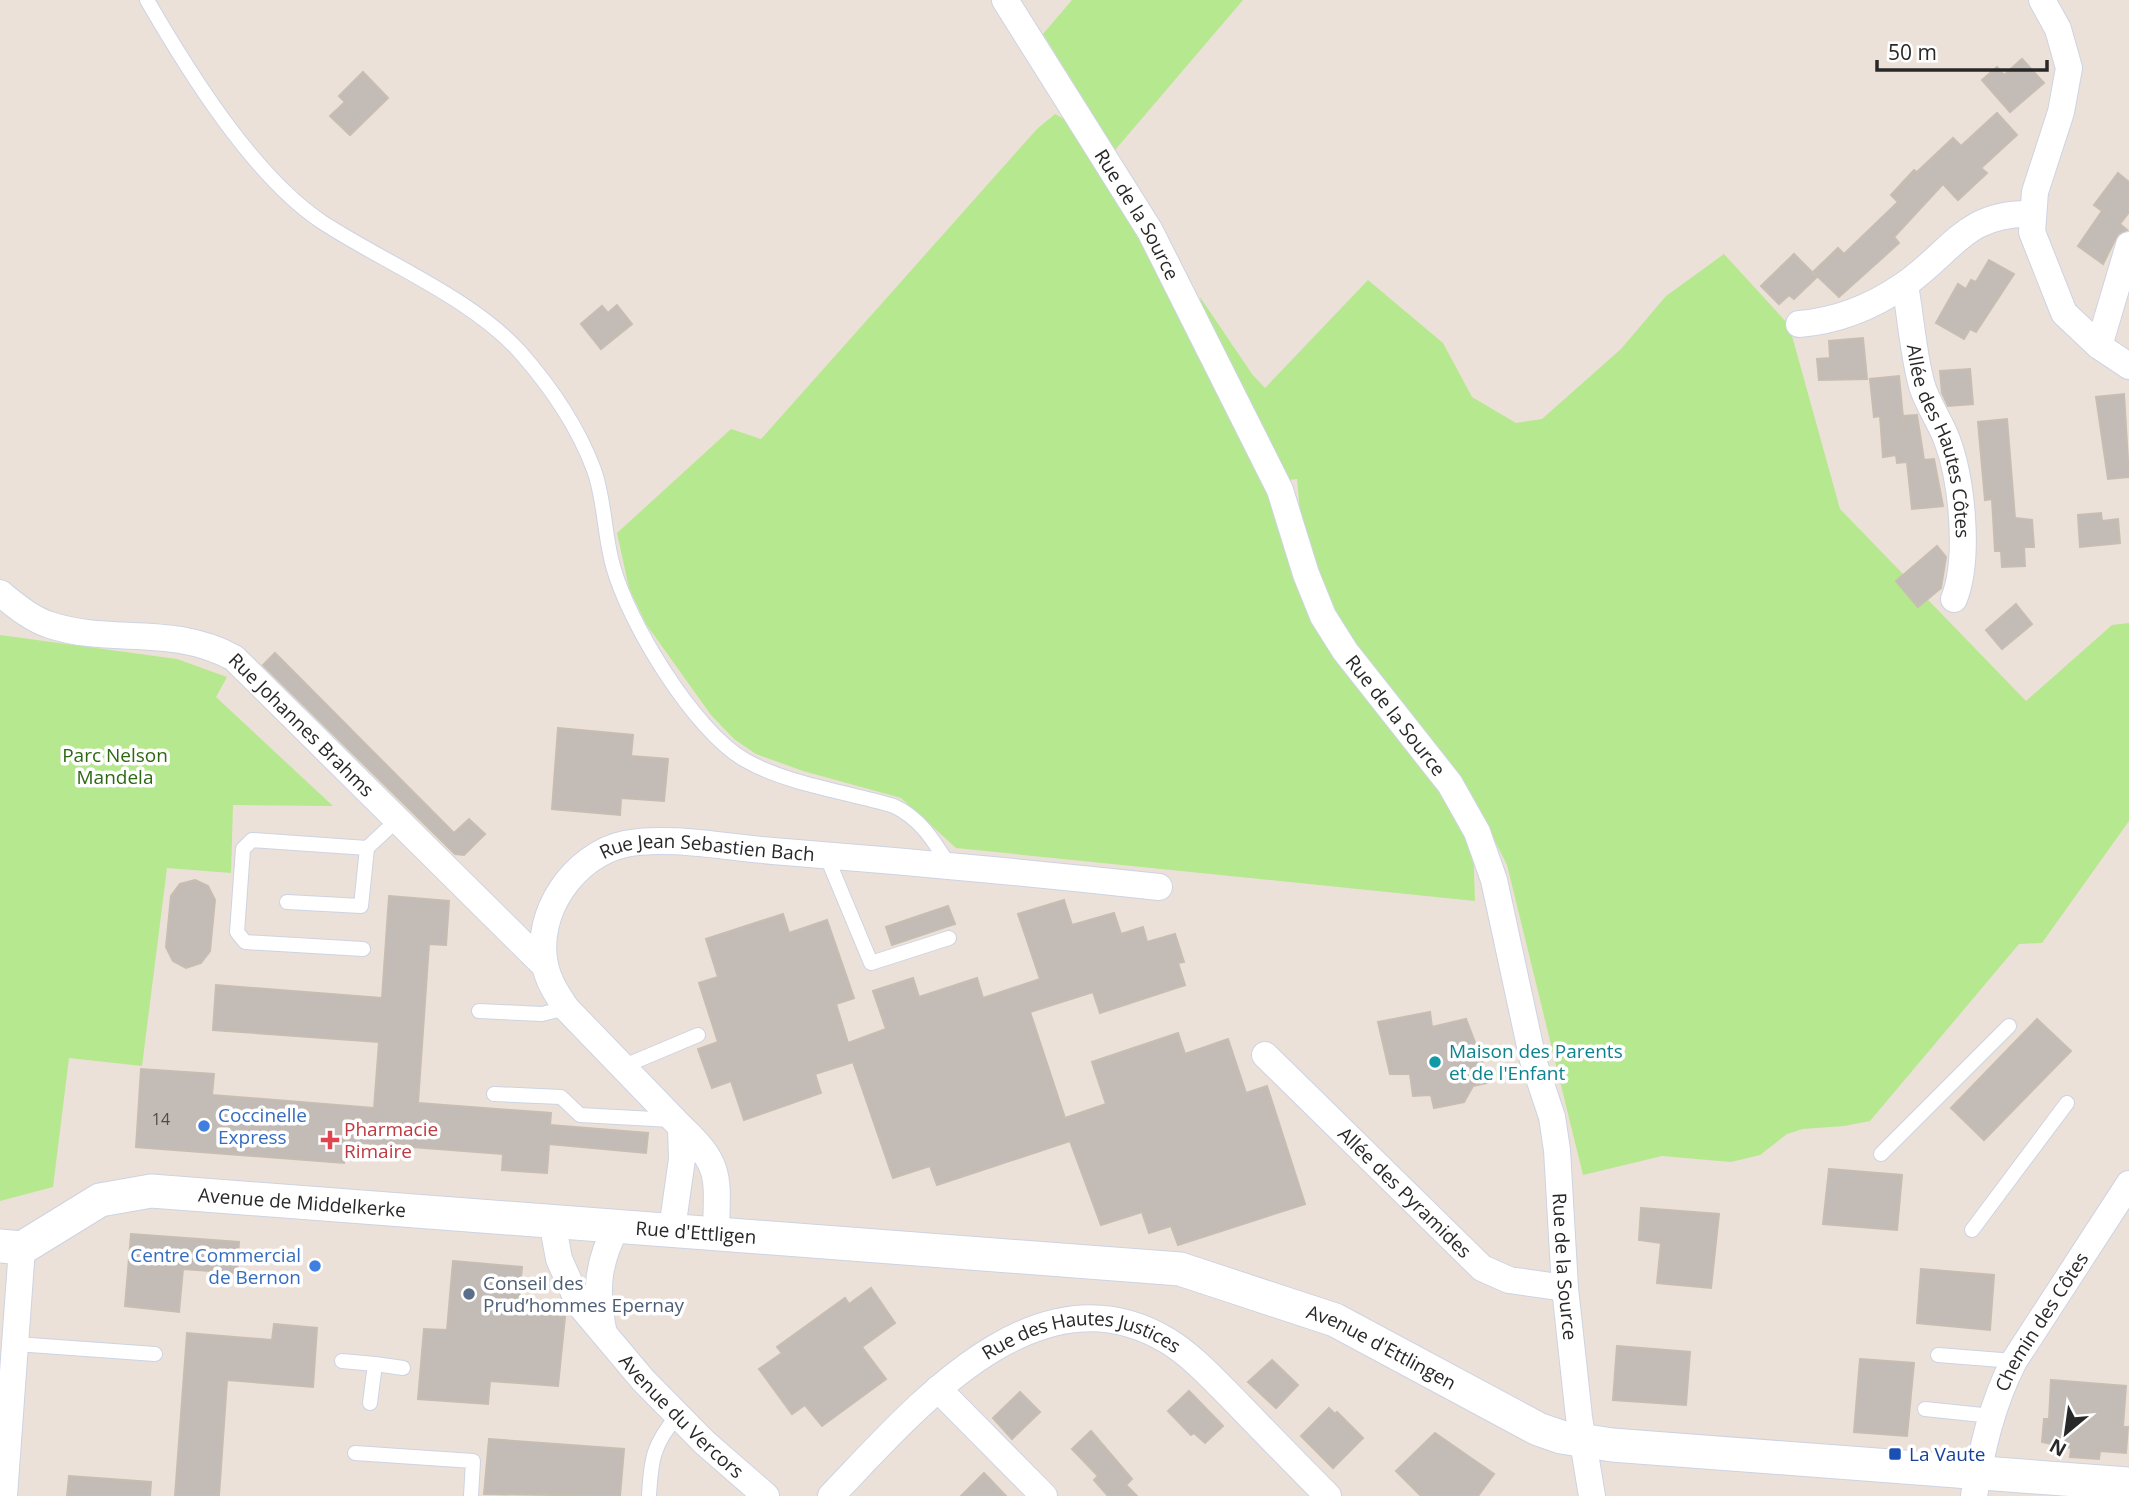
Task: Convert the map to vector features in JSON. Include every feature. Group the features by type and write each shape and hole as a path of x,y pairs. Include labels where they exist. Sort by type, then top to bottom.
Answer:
{"street":[{"name":"Rue de la Source","path":"1005,0 1150,231 1280,490 1306,574 1323,617 1345,651 1450,784 1477,832 1494,880 1533,1060 1552,1117 1582,1441 1592,1496"},
{"path":"2043,3 2066,50 2069,68 2068,88 2035,192 2031,214 2038,253 2064,313 2099,346 2129,366"},
{"path":"1799,324 1844,316 1905,285 1963,232 1979,223 2012,214 2031,214"},
{"path":"2099,346 2129,245"},
{"name":"Allée des Hautes Côtes","path":"1905,285 1921,383 1948,442 1959,505 1962,565 1961,583 1954,599"},
{"name":"Rue Johannes Brahms","path":"0,593 48,624 66,629 169,637 202,644 234,658 545,966"},
{"name":"Rue Jean Sebastien Bach","path":"716,1233 716,1174 705,1149 677,1124 566,1008 552,987 545,966 544,938 563,887 577,869 611,848 625,844 675,843 949,865 1159,887"},
{"name":"Allée des Pyramides","path":"1265,1055 1482,1268 1509,1280 1566,1288"},
{"path":"672,1229 682,1159 677,1124"},
{"name":"Chemin des Côtes","path":"1976,1484 1999,1390 2014,1361 2129,1184"},
{"name":"Avenue de Middelkerke","path":"11,1247 100,1200 151,1191 617,1226"},
{"name":"Avenue du Vercors","path":"552,1221 565,1279 579,1304 603,1329 619,1353 757,1494"},
{"name":"Rue d'Ettligen","path":"617,1226 777,1236"},
{"name":"Avenue du Vercors","path":"603,1329 597,1299 598,1276 617,1226"},
{"name":"Avenue d'Ettlingen","path":"777,1236 1180,1269 1335,1320 1538,1429 1582,1441 1976,1484 2129,1484"},
{"path":"4,1496 16,1343 11,1247"},
{"name":"Rue des Hautes Justices","path":"831,1496 938,1389 1007,1340 1037,1326 1071,1319 1118,1322 1154,1334 1185,1354 1328,1496"},
{"path":"938,1389 1044,1496"}],"lane":[{"path":"147,0 202,86 280,188 321,221 482,320 517,349 533,367 584,446 593,468 599,484 606,539 625,602 670,679 700,719 730,751 758,767 894,806 908,813 919,820 949,865"},
{"path":"287,902 361,906 367,848 397,820"},
{"path":"363,949 245,942 237,932 243,849 247,843 252,840 367,848"},
{"path":"826,855 871,962 949,937"},
{"path":"480,1011 542,1014 566,1008"},
{"path":"1881,1154 2009,1026"},
{"path":"622,1067 698,1035"},
{"path":"494,1094 561,1097 580,1115 677,1124"},
{"path":"1972,1230 2067,1103"},
{"path":"16,1343 155,1354"},
{"path":"1938,1355 2014,1361"},
{"path":"342,1361 403,1368"},
{"path":"370,1403 375,1364"},
{"path":"1925,1409 1992,1416"},
{"path":"649,1496 651,1459 660,1436 678,1415"},
{"path":"355,1453 473,1461 471,1496"}],"green space":[{"path":"1072,0 1243,0 1115,150 1043,34"},
{"path":"1055,114 1066,120 1145,234 1282,522 1413,754 1473,840 1475,901 956,848 901,798 803,771 756,754 734,739 711,715 646,624 629,588 617,533 731,429 761,439 1037,129"},
{"path":"1724,254 1789,325 1840,509 2026,701 2112,625 2129,623 2129,821 2042,943 2019,944 1870,1121 1803,1129 1787,1134 1760,1155 1731,1162 1662,1156 1583,1175 1507,865 1478,808 1357,652 1315,580 1300,512 1297,479 1288,480 1203,314 1200,297 1252,374 1265,388 1368,280 1443,343 1472,397 1516,423 1542,419 1621,349 1666,296"},
{"name":"Parc Nelson Mandela","path":"0,635 177,659 227,677 216,697 333,806 233,805 231,873 167,868 142,1066 69,1058 53,1187 0,1201"}],"building":[{"path":"2022,59 2044,83 2010,112 1982,80 1997,67 2004,75"},
{"path":"363,72 388,98 350,135 330,116 345,102 339,96"},
{"path":"1997,113 2017,135 1981,168 1987,173 1958,200 1943,184 1894,237 1899,243 1839,297 1813,272 1838,248 1844,254 1898,202 1891,195 1914,170 1917,172 1953,138 1961,146"},
{"path":"2118,173 2129,182 2129,212 2120,224 2127,230 2118,234 2103,264 2078,246 2102,211 2094,205"},
{"path":"1794,254 1817,277 1794,299 1789,295 1779,304 1761,286"},
{"path":"1989,260 2014,274 1976,332 1970,329 1964,339 1936,323 1958,284 1966,289 1971,280 1976,282"},
{"path":"617,305 632,324 601,349 581,324 602,306 608,313"},
{"path":"1863,338 1867,379 1819,380 1817,359 1830,358 1829,341"},
{"path":"1970,369 1973,404 1948,406 1942,393 1940,371"},
{"path":"1899,376 1904,428 1903,416 1917,415 1924,460 1934,459 1943,506 1912,509 1907,462 1897,463 1896,455 1883,457 1880,416 1874,417 1870,379"},
{"path":"2124,394 2129,477 2108,479 2096,397"},
{"path":"2007,419 2015,518 2032,520 2034,547 2024,547 2025,566 2002,567 2001,551 1995,551 1992,499 1985,500 1978,422"},
{"path":"2101,513 2102,521 2118,519 2120,543 2080,547 2078,515"},
{"path":"1937,546 1946,557 1941,588 1918,607 1896,581"},
{"path":"2016,604 2032,624 2002,649 1986,630"},
{"path":"275,653 454,833 469,819 485,834 464,855 455,854 263,665"},
{"path":"558,728 633,735 631,756 668,759 664,801 621,798 620,815 552,809"},
{"path":"195,880 208,886 215,900 210,951 201,963 186,968 173,961 166,947 171,896 180,884"},
{"path":"389,896 449,901 446,945 429,944 418,1103 551,1113 550,1125 648,1133 646,1153 549,1144 547,1173 502,1170 503,1154 346,1142 344,1163 136,1147 141,1069 214,1074 212,1095 374,1108 379,1042 213,1030 216,985 382,998"},
{"path":"1064,900 1072,925 1114,913 1121,934 1143,927 1147,942 1175,934 1184,962 1178,963 1185,985 1100,1013 1093,992 1030,1012 1065,1118 1106,1104 1092,1062 1178,1033 1185,1054 1228,1039 1246,1093 1267,1086 1305,1204 1178,1245 1171,1226 1149,1233 1142,1212 1101,1225 1070,1141 937,1185 930,1166 893,1178 853,1062 815,1074 821,1093 744,1120 731,1081 712,1088 698,1049 718,1042 699,983 718,977 706,939 783,914 789,933 827,920 854,998 836,1004 848,1043 886,1029 873,991 913,978 919,997 977,978 983,998 1040,979 1018,914"},
{"path":"948,906 955,924 892,945 886,927"},
{"name":"Maison des Parents et de l'Enfant","path":"1430,1012 1432,1027 1466,1019 1484,1066 1479,1075 1491,1082 1473,1086 1464,1102 1434,1108 1431,1095 1413,1096 1410,1074 1390,1074 1378,1022"},
{"path":"2037,1019 2071,1051 1984,1140 1951,1108"},
{"path":"1829,1169 1902,1175 1897,1230 1823,1224"},
{"path":"1641,1208 1719,1214 1711,1288 1657,1283 1661,1243 1639,1240"},
{"path":"131,1234 239,1242 237,1273 183,1269 179,1312 125,1306"},
{"path":"453,1261 522,1267 518,1313 565,1317 558,1386 490,1381 488,1404 418,1399 424,1329 447,1330"},
{"path":"1921,1269 1994,1275 1990,1330 1917,1323"},
{"path":"871,1288 895,1323 862,1347 886,1379 822,1426 805,1405 792,1414 759,1369 782,1353 777,1347 845,1298 849,1304"},
{"path":"274,1324 317,1328 313,1387 227,1380 219,1496 175,1496 187,1333 272,1340"},
{"path":"1617,1346 1690,1352 1686,1405 1613,1400"},
{"path":"1860,1359 1914,1363 1907,1436 1854,1432"},
{"path":"1272,1360 1298,1385 1276,1408 1248,1382"},
{"path":"2051,1380 2126,1386 2123,1427 2128,1427 2126,1453 2100,1451 2099,1459 2070,1457 2071,1448 2042,1442 2044,1419 2049,1419"},
{"path":"1189,1391 1223,1426 1205,1443 1194,1433 1191,1435 1168,1411"},
{"path":"1020,1392 1040,1412 1012,1439 993,1418"},
{"path":"1329,1408 1335,1414 1337,1412 1363,1438 1333,1468 1301,1436"},
{"path":"1091,1431 1132,1479 1126,1485 1137,1496 1108,1496 1094,1480 1098,1476 1072,1449"},
{"path":"1435,1433 1494,1474 1478,1496 1421,1496 1396,1471"},
{"path":"489,1439 624,1449 620,1496 484,1494"},
{"path":"984,1473 1006,1496 961,1496"},
{"path":"69,1476 151,1482 150,1496 67,1496"}],"place":[{"name":"Maison des Parents et de l'Enfant","path":"1435,1062"},
{"name":"Coccinelle Express","path":"204,1126"},
{"name":"Pharmacie Rimaire","path":"330,1140"},
{"name":"Centre Commercial de Bernon","path":"315,1266"},
{"name":"Conseil des Prud’hommes Epernay","path":"469,1294"},
{"name":"La Vaute","path":"1895,1454"}]}
